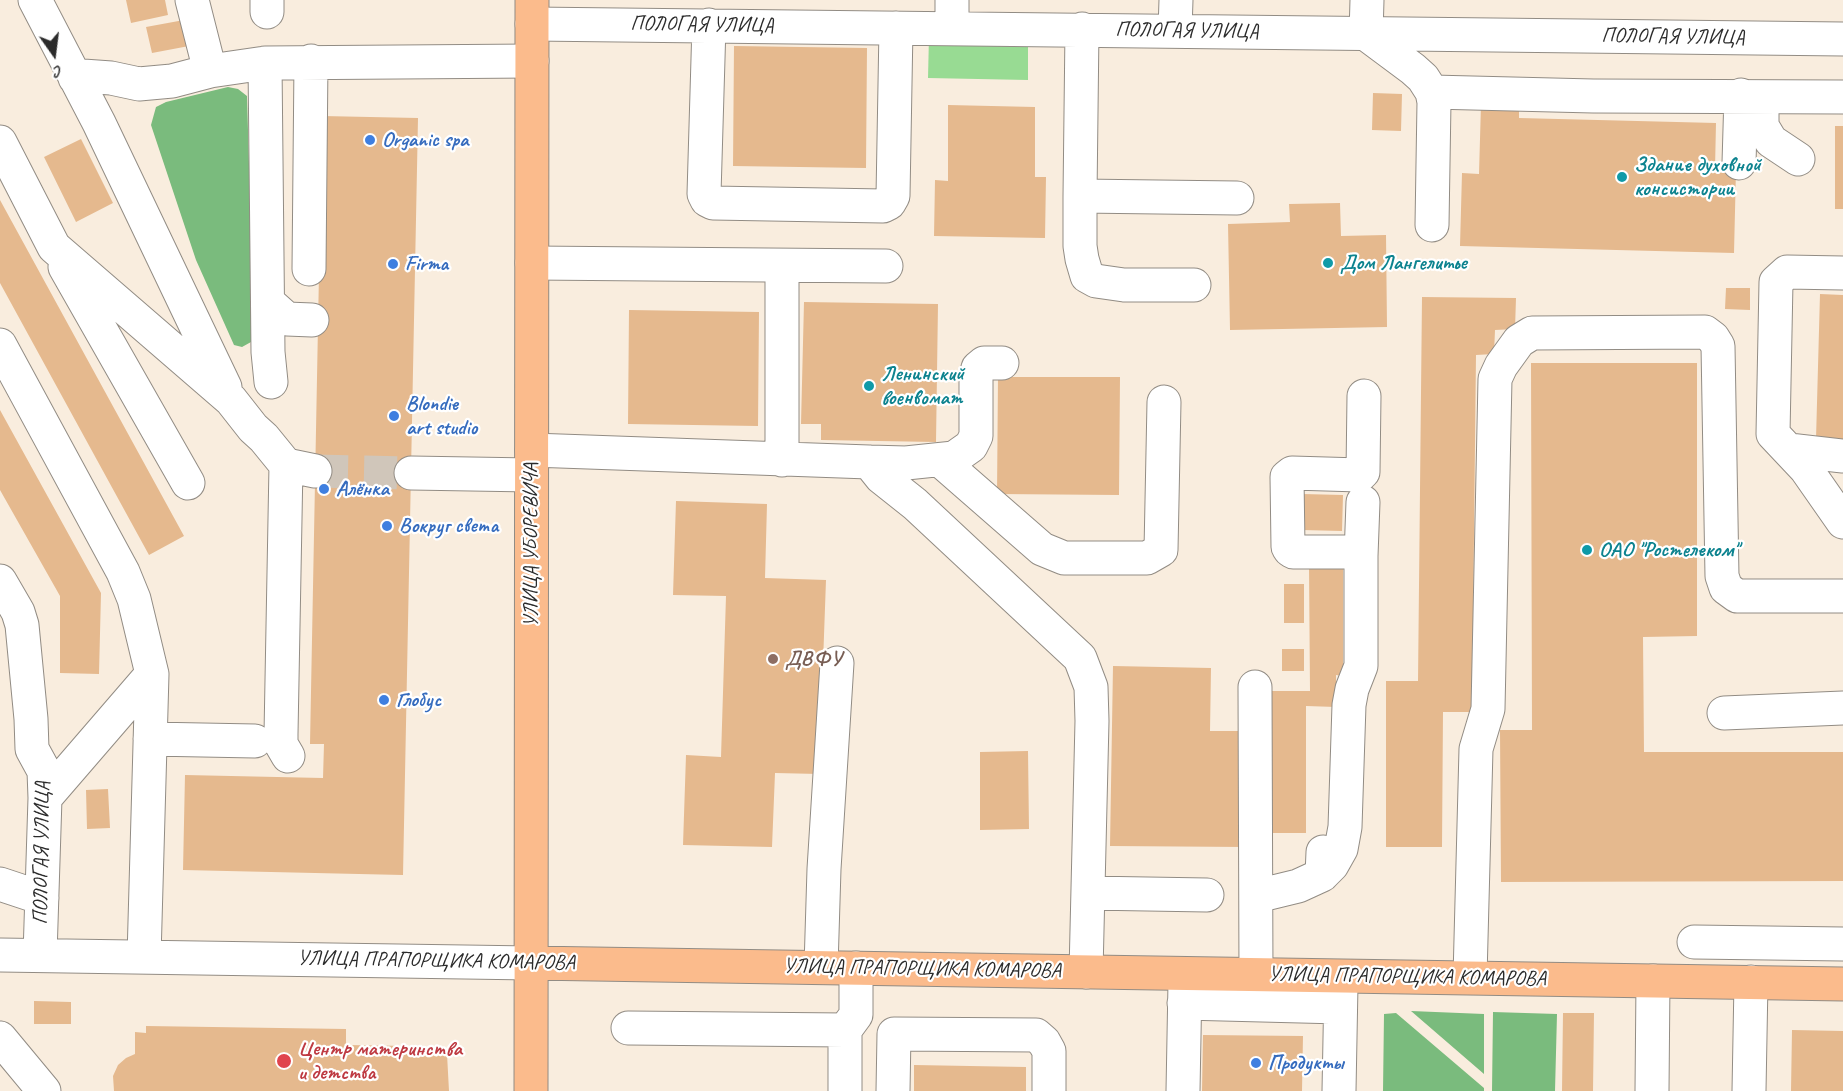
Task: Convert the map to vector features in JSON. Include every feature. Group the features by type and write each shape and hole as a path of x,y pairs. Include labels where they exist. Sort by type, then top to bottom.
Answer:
{"main road":[{"name":"УЛИЦА УБОРЕВИЧА","path":"531,1091 532,12"},
{"name":"УЛИЦА ПРАПОРЩИКА КОМАРОВА","path":"531,963 1086,972 1184,988 1256,975 1340,991 1470,977 1843,984"}],"street":[{"path":"35,0 231,400"},
{"path":"192,0 210,71"},
{"path":"1367,0 1366,34 1413,69 1423,78 1432,92 1434,102 1432,225"},
{"name":"ПОЛОГАЯ УЛИЦА","path":"532,12 709,25 897,28 952,14 1082,29 1176,15 1366,34 1843,39"},
{"path":"709,25 704,194 707,200 713,203 871,206 883,206 889,203 893,196 897,28"},
{"path":"1082,29 1080,246 1088,276 1096,281 1124,285 1194,285"},
{"path":"309,269 311,61"},
{"path":"75,78 83,76 111,78 139,84 172,81 210,71 265,63 532,61"},
{"path":"265,63 268,352 271,382"},
{"path":"1432,92 1593,96 1843,97"},
{"path":"1751,96 1762,126 1771,141 1798,159"},
{"path":"1740,163 1751,96"},
{"path":"0,142 54,247 188,483"},
{"path":"1080,195 1237,198"},
{"path":"54,247 231,400 253,428 301,468 281,734 282,744 288,756"},
{"path":"532,263 886,266"},
{"path":"782,266 782,460"},
{"path":"1843,273 1787,272 1776,282 1773,434 1789,450 1843,522"},
{"path":"268,302 287,319 312,320"},
{"path":"1470,977 1476,749 1488,709 1495,379 1501,366 1519,341 1532,333 1705,332 1713,338 1718,346 1722,576 1726,588 1737,596 1843,596"},
{"path":"0,345 123,572 134,598 152,674 144,957"},
{"path":"411,473 532,463 592,451 906,463 954,458 971,446 976,436 977,372 984,363 1002,363"},
{"path":"1361,556 1347,552 1293,552 1290,550 1288,547 1287,477 1292,473 1360,475 1363,472 1364,396"},
{"path":"939,460 1042,549 1064,558 1147,558 1161,550 1164,402"},
{"path":"1789,450 1843,456"},
{"path":"868,462 881,477 915,504 1080,658 1091,687 1092,700 1086,972"},
{"path":"1257,896 1298,886 1322,874 1332,866 1341,849 1345,827 1349,705 1352,689 1361,666 1362,502"},
{"name":"ПОЛОГАЯ УЛИЦА","path":"0,581 18,612 22,625 32,749 44,771 40,955"},
{"path":"821,967 824,869 837,663"},
{"path":"45,798 152,674"},
{"path":"1255,687 1256,975"},
{"path":"1724,713 1843,708"},
{"path":"1322,874 1326,722"},
{"path":"150,739 255,741"},
{"path":"0,884 42,898"},
{"path":"1088,893 1207,895"},
{"path":"1694,942 1843,944"},
{"name":"УЛИЦА ПРАПОРЩИКА КОМАРОВА","path":"0,955 531,963"},
{"path":"856,968 845,1086 893,1086 894,1034"},
{"path":"1652,1091 1653,981"},
{"path":"1749,1091 1750,982"},
{"path":"1183,1091 1184,988 1340,991 1339,1091"},
{"path":"628,1028 878,1022 894,1034 1036,1035 1049,1051 1049,1091"},
{"path":"0,1038 44,1091"}],"green space":[{"path":"929,36 1028,38 1028,80 928,78"},
{"path":"228,87 238,89 247,96 254,334 251,342 242,347 234,345 196,260 151,125 156,107 166,102"},
{"path":"1411,1011 1484,1014 1484,1074"},
{"path":"1493,1012 1557,1014 1555,1091 1492,1091"},
{"path":"1396,1013 1484,1088 1484,1091 1383,1091 1384,1014"}],"building":[{"path":"126,0 165,0 168,15 131,23"},
{"path":"184,20 189,46 152,53 146,27"},
{"path":"734,46 867,48 866,168 733,166"},
{"path":"1373,93 1402,94 1401,131 1372,130"},
{"path":"1481,104 1519,105 1519,118 1716,123 1715,169 1736,169 1734,253 1460,246 1462,173 1479,174"},
{"path":"948,105 1035,107 1035,177 1046,177 1045,238 934,236 935,180 948,181"},
{"path":"322,116 418,118 403,875 183,870 185,775 323,778 324,744 310,744"},
{"path":"1835,126 1843,126 1843,209 1835,209"},
{"path":"81,139 113,203 76,222 44,157"},
{"path":"0,200 184,536 149,555 0,283"},
{"path":"1340,203 1341,236 1386,235 1387,327 1230,330 1228,224 1290,222 1289,204"},
{"path":"1726,288 1750,288 1750,310 1725,309"},
{"path":"1820,294 1843,295 1843,440 1816,439"},
{"path":"1422,297 1516,298 1515,329 1495,330 1494,354 1476,355 1472,712 1443,712 1442,847 1386,847 1386,681 1418,681"},
{"name":"Ленинский военвомат","path":"804,302 938,304 936,442 821,440 821,424 801,424"},
{"path":"629,310 759,312 758,426 628,424"},
{"name":"ОАО \"Ростелеком\"","path":"1531,363 1697,363 1697,636 1643,637 1644,752 1843,752 1843,881 1501,882 1500,730 1532,730"},
{"path":"998,377 1120,377 1119,495 997,494"},
{"path":"0,410 101,593 99,674 60,673 60,596 0,490"},
{"path":"1302,494 1343,495 1342,531 1302,530"},
{"name":"ДВФУ","path":"676,501 767,504 765,578 826,580 819,774 775,773 772,847 683,845 686,755 721,757 726,596 673,595"},
{"path":"1309,565 1343,565 1343,676 1336,675 1336,707 1306,706 1306,833 1269,833 1268,691 1310,691"},
{"path":"1284,584 1304,584 1304,623 1284,623"},
{"path":"1282,649 1304,649 1304,671 1282,671"},
{"path":"1113,666 1211,668 1210,731 1246,731 1245,847 1110,846"},
{"path":"1028,751 1029,829 980,830 980,752"},
{"path":"108,789 110,828 87,829 86,790"},
{"path":"34,1001 71,1002 71,1024 34,1024"},
{"path":"1563,1013 1594,1013 1593,1091 1562,1091"},
{"name":"Центр материнства и детства","path":"146,1026 346,1029 346,1045 409,1046 408,1054 447,1054 449,1091 114,1091 113,1076 118,1065 135,1054 135,1032 146,1033"},
{"path":"1792,1030 1843,1031 1843,1091 1791,1091"},
{"path":"1203,1035 1303,1036 1302,1091 1202,1091"},
{"path":"914,1065 1026,1067 1026,1091 914,1091"}],"tunnel":[{"path":"315,471 411,473"}],"place":[{"name":"Organic spa","path":"370,140"},
{"name":"Здание духовной консистории","path":"1622,177"},
{"name":"Дом Лангелитье","path":"1328,263"},
{"name":"Firma","path":"393,264"},
{"name":"Ленинский военвомат","path":"869,386"},
{"name":"Blondie art studio","path":"394,416"},
{"name":"Алёнка","path":"324,489"},
{"name":"Вокруг света","path":"387,526"},
{"name":"ОАО \"Ростелеком\"","path":"1587,550"},
{"name":"ДВФУ","path":"773,659"},
{"name":"Глобус","path":"384,700"},
{"name":"Центр материнства и детства","path":"284,1061"},
{"name":"Продукты","path":"1256,1063"}]}
